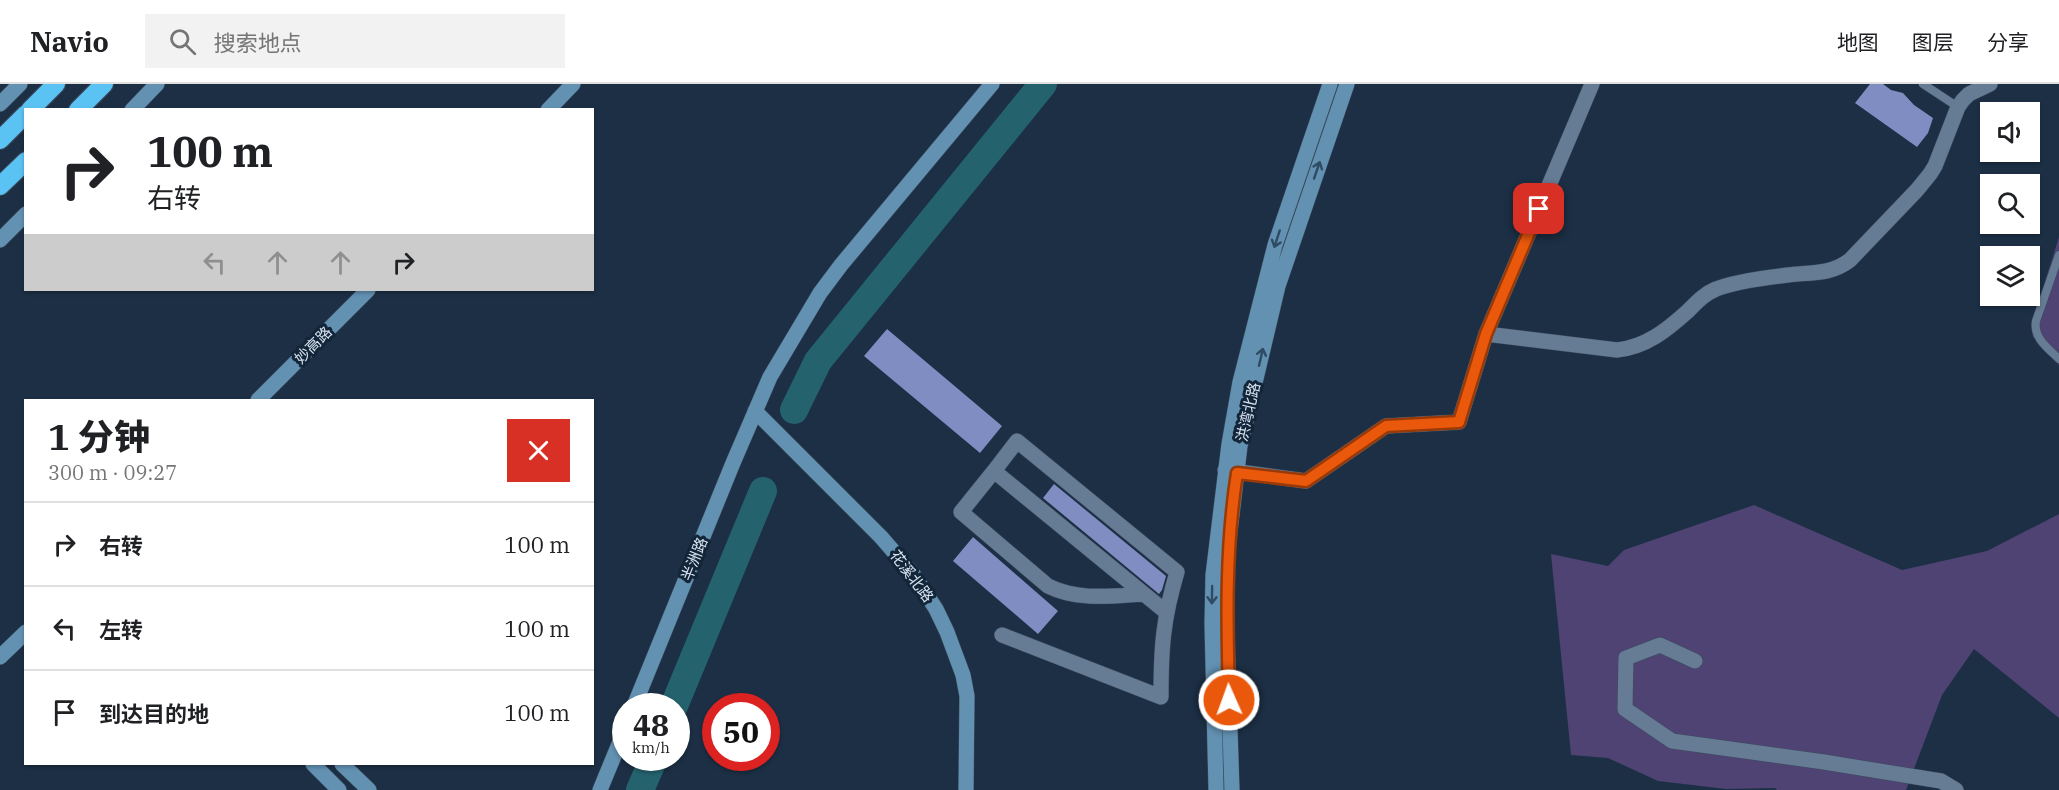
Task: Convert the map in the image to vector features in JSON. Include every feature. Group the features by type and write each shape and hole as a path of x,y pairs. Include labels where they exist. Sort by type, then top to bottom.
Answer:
{"highway":[{"path":"32,108 56,84"},
{"path":"80,108 104,84"},
{"path":"0,140 24,116"},
{"path":"0,186 24,163"}],"street":[{"path":"0,104 20,84"},
{"path":"134,108 158,84"},
{"path":"550,108 573,84"},
{"name":"半洲路","path":"639,693 770,377 827,284 877,220 992,84"},
{"name":"洪湾北路","path":"1216,790 1213,575 1231,471 1240,382 1275,246 1330,84"},
{"name":"洪湾北路","path":"1232,790 1226,598 1231,471 1278,286 1347,84"},
{"path":"1231,471 1306,481 1386,426 1459,422 1486,334 1592,84"},
{"path":"1486,334 1617,350 1628,349 1653,339 1670,327 1705,294 1715,289 1768,278 1835,270 1850,260 1923,183 1935,166 1958,107 1970,94 1990,84"},
{"path":"0,240 24,216"},
{"name":"妙高路","path":"259,399 367,291"},
{"name":"花溪北路","path":"755,411 899,556 936,609 963,675 967,696 966,790"},
{"path":"1002,635 1161,696 1161,650 1166,612 1177,572 1017,441 961,512 1048,586 1078,595 1144,594"},
{"path":"994,471 1166,612"},
{"path":"0,657 24,634"},
{"path":"1695,661 1660,645 1626,658 1625,709 1672,741 1941,781 1956,790"},
{"path":"600,790 612,761"},
{"path":"314,765 339,790"},
{"path":"343,765 369,790"}],"lane":[{"path":"1923,84 1958,107"},
{"path":"2059,255 2036,326 2040,339 2059,359"}],"shaded area":[{"path":"2059,237 2059,365 2033,337 2031,326 2037,306 2040,306 2040,297"},
{"path":"1754,505 1902,570 1987,551 2059,514 2059,718 1974,649 1942,695 1906,790 1726,789 1658,781 1608,758 1571,755 1551,554 1608,566 1624,550"}],"building":[{"path":"1870,84 1883,84 1891,90 1903,93 1914,105 1933,118 1928,133 1917,147 1855,103"},
{"path":"887,329 1002,426 980,453 864,356"},
{"path":"1054,484 1166,576 1159,594 1043,498"},
{"path":"973,537 1058,611 1038,634 953,561"}],"waterway":[{"path":"794,410 818,361 1043,84"},
{"path":"679,693 763,491"},
{"path":"640,790 648,771"}],"route":[{"path":"1229,700 1227,557 1237,473 1306,481 1386,426 1459,422 1486,334 1539,209"}]}
